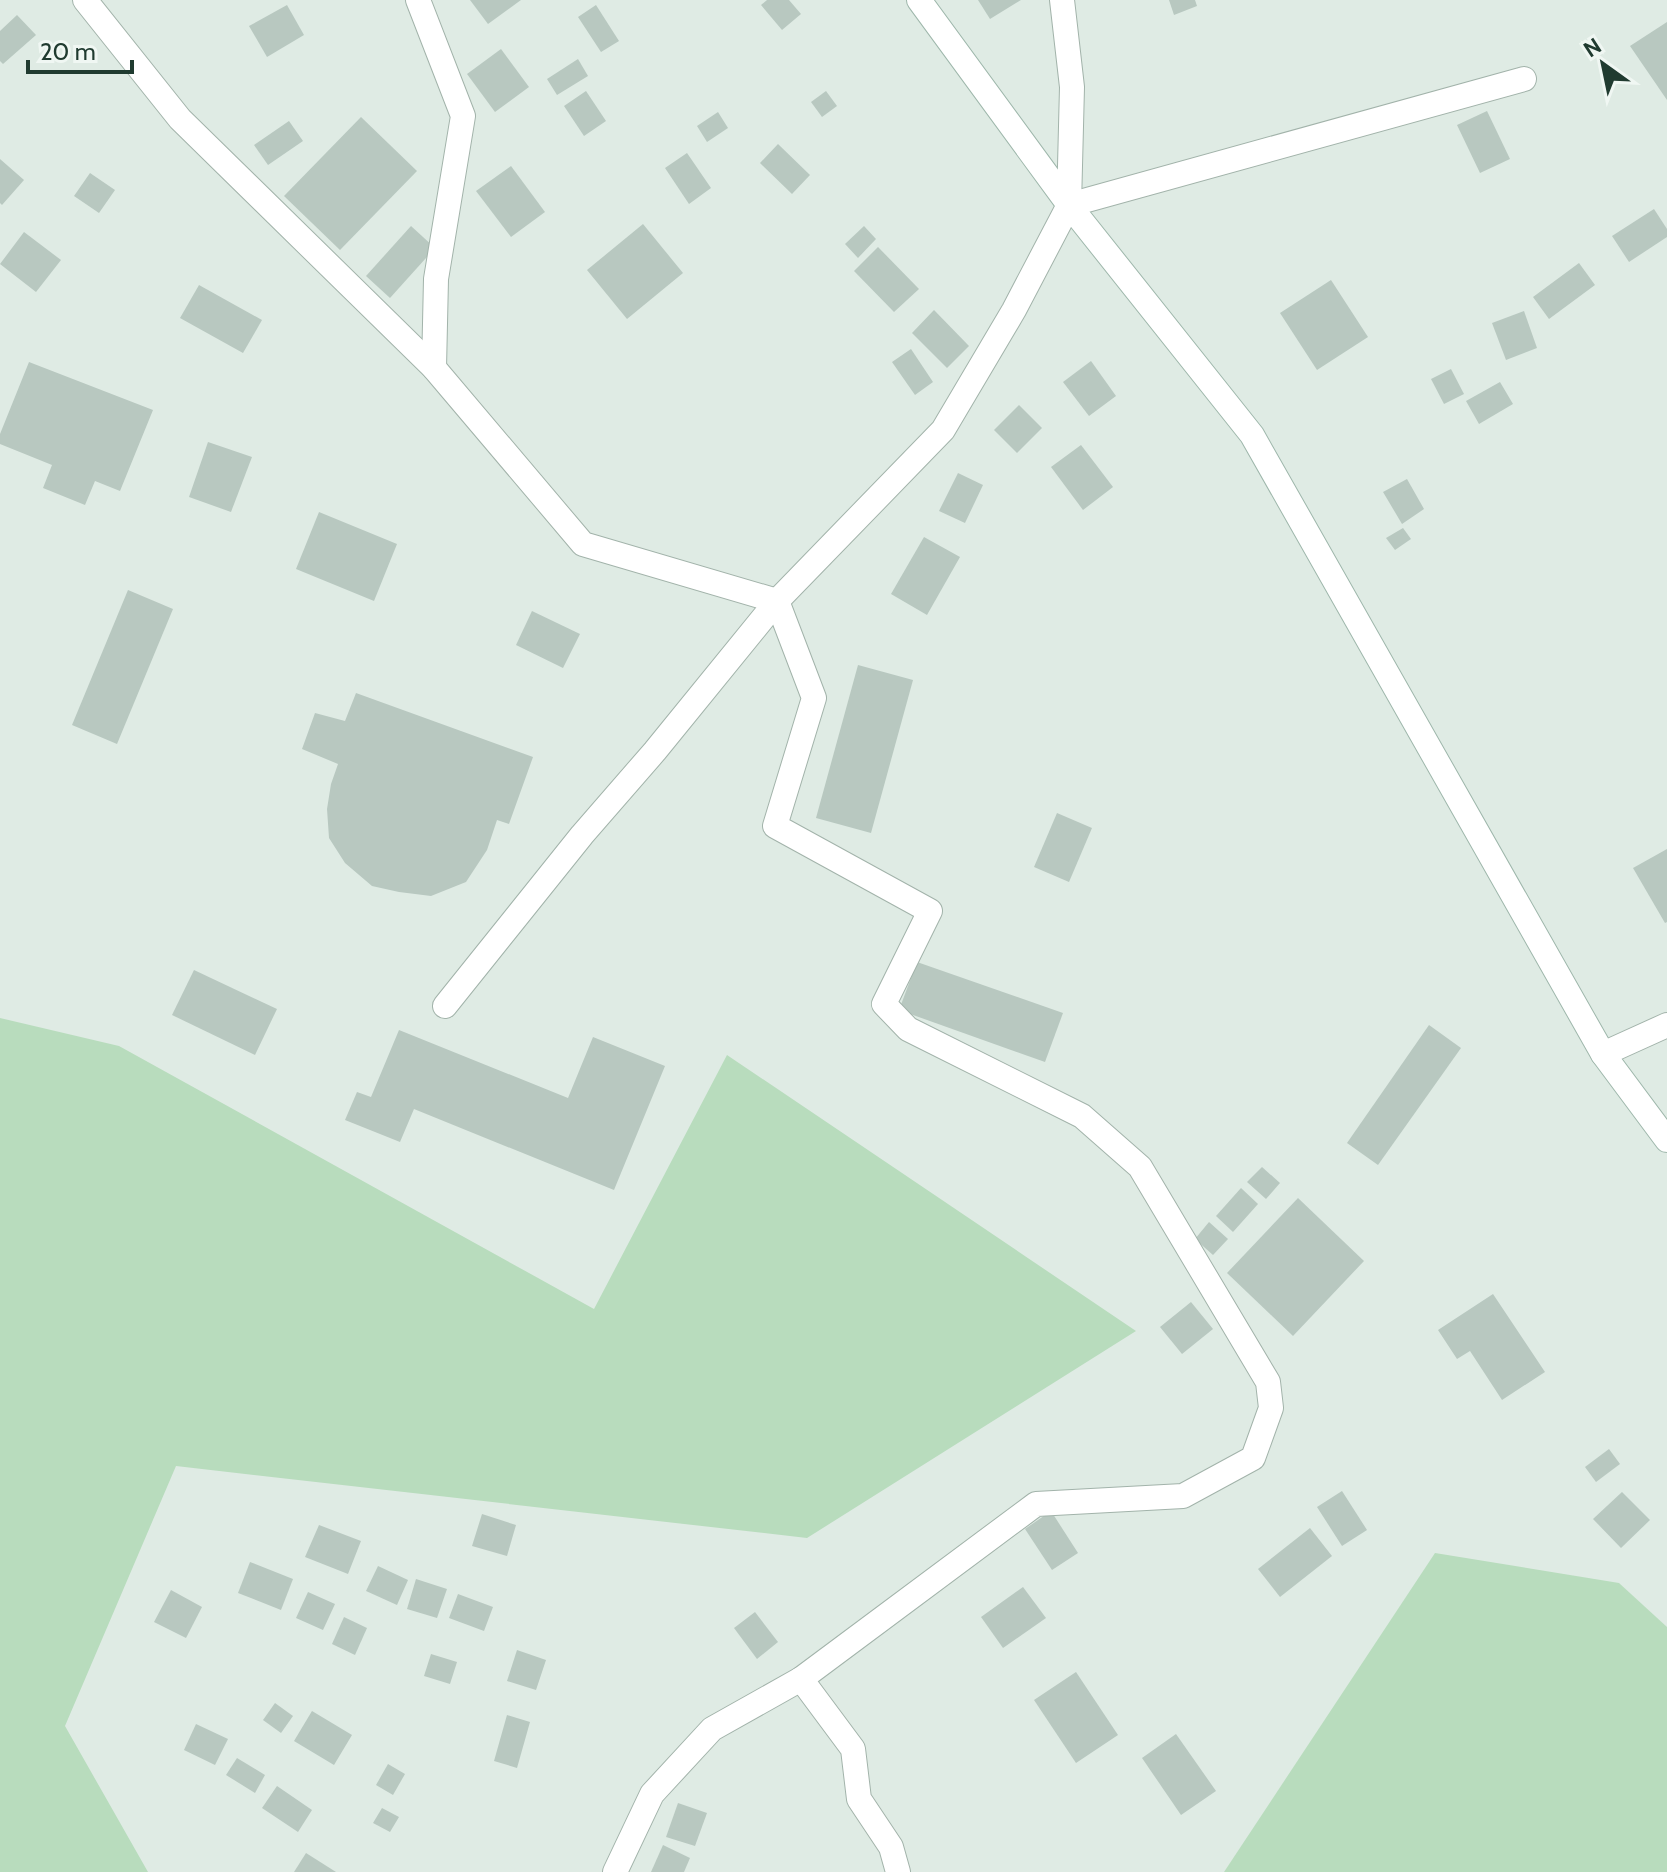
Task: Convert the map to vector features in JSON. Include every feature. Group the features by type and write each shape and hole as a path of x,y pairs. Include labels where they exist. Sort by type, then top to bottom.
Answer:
{"street":[{"path":"85,0 180,119 434,368 583,544 777,601"},
{"path":"418,0 463,116 436,279 434,368"},
{"path":"919,0 1069,205 1252,435 1603,1054 1667,1140"},
{"path":"445,1006 582,835 777,601 943,430 1014,310 1069,205 1072,87 1062,0"},
{"path":"1069,205 1524,79"},
{"path":"615,1872 652,1794 712,1729 801,1679 1036,1504 1183,1496 1253,1458 1271,1408 1268,1382 1140,1167 1082,1116 908,1029 884,1004 930,911 775,826 814,698 777,601"},
{"path":"1603,1054 1667,1025"},
{"path":"801,1679 853,1749 859,1799 891,1847 898,1872"}],"green space":[{"path":"0,1018 119,1046 594,1309 727,1055 1136,1331 807,1538 176,1466 65,1726 148,1872 0,1872"},
{"path":"1435,1553 1619,1583 1667,1627 1667,1872 1224,1872"}],"building":[{"path":"470,0 521,0 488,24"},
{"path":"767,0 789,0 801,14 782,30 761,5"},
{"path":"978,0 1021,0 990,19"},
{"path":"1169,0 1195,0 1197,6 1174,15"},
{"path":"287,5 304,35 267,57 249,26"},
{"path":"596,5 619,41 601,52 578,17"},
{"path":"17,15 36,35 3,64 0,61 0,31"},
{"path":"1667,22 1667,100 1630,46"},
{"path":"501,49 529,87 495,112 467,74"},
{"path":"578,59 588,76 557,95 547,79"},
{"path":"586,91 606,121 584,136 564,106"},
{"path":"826,91 837,106 822,117 811,102"},
{"path":"1487,111 1510,159 1480,173 1457,125"},
{"path":"718,112 728,128 707,142 697,126"},
{"path":"361,117 417,171 340,250 284,196"},
{"path":"289,121 303,141 268,165 254,145"},
{"path":"778,144 810,175 792,194 760,163"},
{"path":"687,153 711,188 689,204 665,168"},
{"path":"0,159 24,180 2,205 0,203"},
{"path":"511,166 545,212 511,237 476,191"},
{"path":"90,173 115,190 99,213 74,196"},
{"path":"1654,209 1667,229 1667,237 1629,262 1612,236"},
{"path":"643,224 683,273 627,319 587,270"},
{"path":"411,226 435,248 390,298 366,276"},
{"path":"864,226 876,239 858,258 845,244"},
{"path":"24,232 61,260 36,292 0,264"},
{"path":"878,247 919,289 894,312 854,271"},
{"path":"1579,263 1595,285 1549,319 1533,297"},
{"path":"1331,280 1368,337 1317,370 1280,313"},
{"path":"199,285 262,320 243,353 180,318"},
{"path":"934,310 969,346 947,368 912,333"},
{"path":"1524,311 1537,348 1506,360 1492,323"},
{"path":"911,349 933,382 915,395 892,362"},
{"path":"1091,361 1116,396 1089,416 1063,382"},
{"path":"29,362 153,410 120,491 95,481 85,505 43,488 52,465 0,444 0,434"},
{"path":"1451,369 1464,394 1444,404 1431,379"},
{"path":"1500,382 1513,404 1479,424 1466,401"},
{"path":"1019,405 1042,428 1017,453 994,430"},
{"path":"208,442 252,457 231,512 189,497"},
{"path":"1081,445 1113,487 1083,510 1051,467"},
{"path":"958,473 983,485 965,523 939,511"},
{"path":"1407,479 1424,509 1402,524 1383,492"},
{"path":"319,512 397,544 374,601 296,569"},
{"path":"1403,528 1411,539 1395,550 1386,538"},
{"path":"924,537 960,557 927,615 891,594"},
{"path":"128,590 173,609 117,744 72,725"},
{"path":"532,611 580,634 563,668 516,645"},
{"path":"858,665 913,680 871,833 816,818"},
{"path":"356,693 533,757 509,824 497,820 487,850 466,882 431,896 372,886 345,863 329,838 327,809 338,764 302,749 315,713 345,721"},
{"path":"1057,813 1092,828 1069,882 1034,867"},
{"path":"1667,849 1667,922 1665,923 1633,868"},
{"path":"917,962 1063,1013 1045,1062 899,1010"},
{"path":"194,970 277,1009 255,1055 172,1015"},
{"path":"1429,1025 1461,1048 1378,1165 1347,1143"},
{"path":"399,1030 568,1098 593,1037 665,1066 614,1190 414,1109 400,1142 345,1120 357,1092 371,1097"},
{"path":"1262,1167 1280,1183 1266,1199 1247,1182"},
{"path":"1241,1188 1258,1204 1233,1232 1216,1216"},
{"path":"1298,1198 1364,1261 1293,1336 1227,1273"},
{"path":"1209,1222 1228,1239 1213,1255 1195,1239"},
{"path":"1493,1294 1545,1372 1502,1400 1470,1351 1457,1359 1438,1330"},
{"path":"1191,1302 1213,1329 1182,1354 1160,1327"},
{"path":"1609,1449 1620,1464 1596,1482 1585,1467"},
{"path":"1342,1491 1367,1530 1342,1546 1317,1507"},
{"path":"1622,1492 1650,1520 1621,1548 1593,1519"},
{"path":"1051,1511 1078,1553 1052,1570 1025,1529"},
{"path":"482,1514 516,1525 507,1556 472,1546"},
{"path":"319,1525 361,1541 348,1574 305,1557"},
{"path":"1310,1528 1332,1556 1280,1597 1258,1569"},
{"path":"250,1562 293,1579 281,1610 238,1593"},
{"path":"378,1566 408,1580 397,1605 366,1591"},
{"path":"416,1579 447,1589 437,1618 407,1609"},
{"path":"1023,1587 1046,1618 1003,1648 981,1617"},
{"path":"171,1590 202,1607 186,1638 154,1622"},
{"path":"308,1592 335,1604 323,1630 296,1618"},
{"path":"458,1594 493,1607 484,1631 449,1618"},
{"path":"755,1612 778,1642 757,1659 734,1628"},
{"path":"344,1617 367,1628 355,1655 332,1644"},
{"path":"517,1650 546,1660 536,1690 507,1681"},
{"path":"431,1654 457,1662 450,1684 424,1676"},
{"path":"1076,1672 1118,1735 1076,1763 1034,1700"},
{"path":"275,1703 293,1716 281,1733 263,1720"},
{"path":"312,1711 352,1735 334,1765 294,1741"},
{"path":"507,1715 530,1722 517,1768 494,1761"},
{"path":"196,1724 228,1739 215,1765 184,1750"},
{"path":"1176,1734 1216,1791 1181,1815 1142,1758"},
{"path":"237,1758 265,1775 255,1793 226,1775"},
{"path":"388,1764 405,1774 393,1795 376,1785"},
{"path":"277,1786 312,1810 298,1832 262,1808"},
{"path":"678,1803 707,1813 695,1846 666,1837"},
{"path":"382,1808 399,1817 390,1832 373,1823"},
{"path":"663,1845 690,1858 684,1872 651,1872"},
{"path":"306,1853 336,1872 294,1872"}]}
